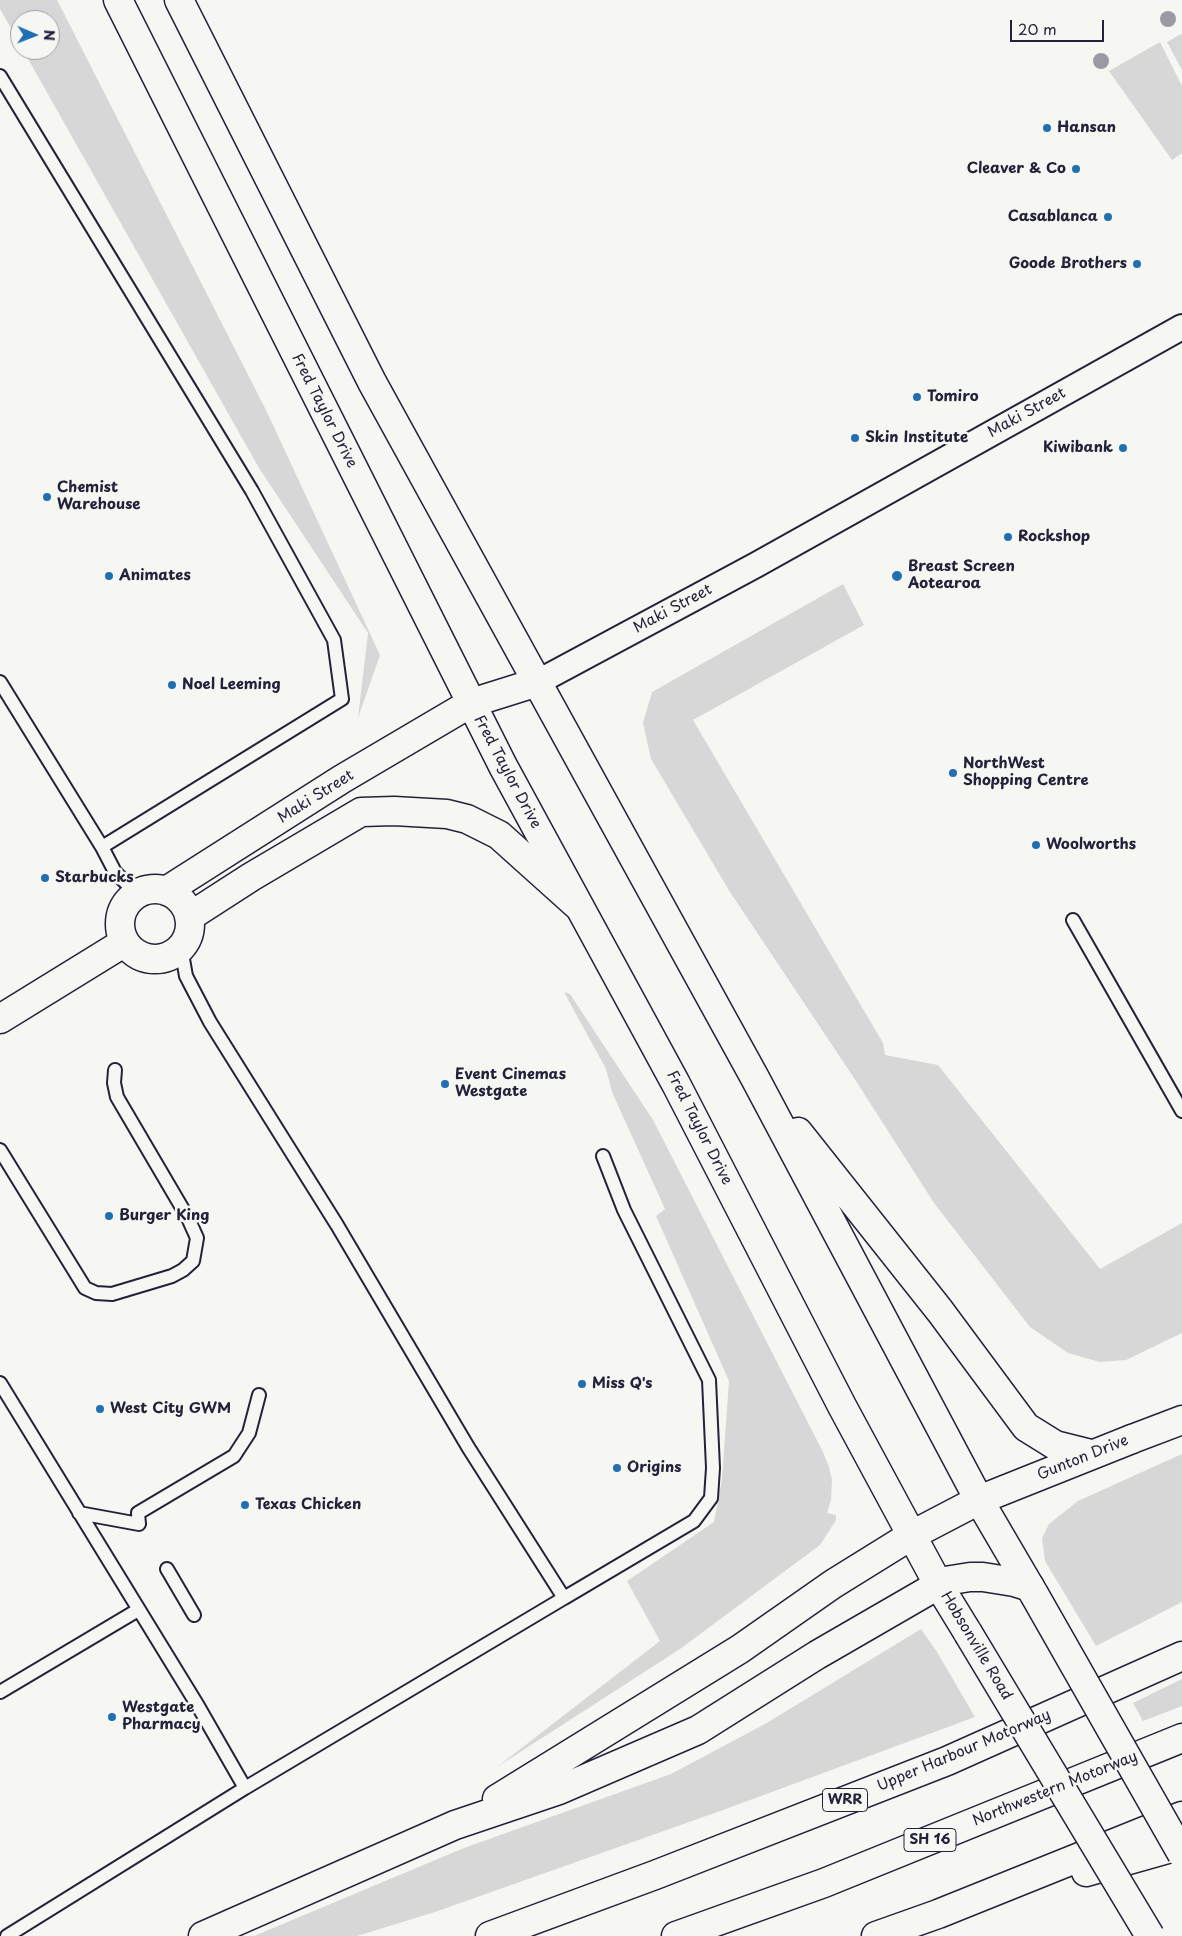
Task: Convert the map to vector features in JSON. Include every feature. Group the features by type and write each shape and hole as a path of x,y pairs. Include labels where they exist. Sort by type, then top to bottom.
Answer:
{"main road":[{"name":"Fred Taylor Drive","path":"118,0 471,703 676,1084 842,1406 912,1535"},
{"path":"178,0 372,382 755,1078 979,1500 1182,1854"},
{"name":"Maki Street","path":"166,891 342,779 471,703 538,682"},
{"path":"189,917 251,877 361,812 394,811 446,814 467,819 499,835 578,905"},
{"path":"156,889 166,891 182,902 189,917 190,928 187,939 181,948 173,954 163,958 152,959 141,956 125,942 120,925 122,916 130,900 137,894 156,889"},
{"path":"0,1018 125,942"},
{"path":"755,1078 940,1311 1026,1427 1055,1445 1091,1454"},
{"path":"1132,1439 1182,1420"},
{"name":"Gunton Drive","path":"456,1825 740,1649 833,1584 912,1535 979,1500 1132,1439"},
{"name":"Hobsonville Road","path":"912,1535 938,1584 1150,1936"},
{"path":"203,1936 456,1825 558,1790 698,1730 817,1655 945,1581 970,1577 1014,1582 1032,1591"},
{"name":"Upper Harbour Motorway","path":"490,1936 947,1761 1182,1656"},
{"name":"Northwestern Motorway","path":"676,1936 824,1883 1182,1738"},
{"path":"876,1936 938,1914 1182,1816"},
{"path":"938,1914 1182,1845"}],"street":[{"name":"Maki Street","path":"538,682 756,565 1182,327"},
{"name":"Gunton Drive","path":"1132,1439 1182,1408"}],"lane":[{"path":"0,76 252,491 334,640 342,699 102,846"},
{"path":"0,682 102,846 115,872 137,894"},
{"path":"1073,920 1182,1111"},
{"path":"181,948 186,976 210,1022 337,1225 468,1447 564,1598"},
{"path":"0,1150 85,1288 96,1293 112,1294 172,1276 183,1270 193,1261 197,1238 188,1218 116,1097 115,1070"},
{"path":"7,1936 245,1788 694,1521 711,1498 714,1468 709,1380 624,1210 603,1156"},
{"path":"0,1383 198,1706 245,1788"},
{"path":"79,1513 139,1524 138,1513 234,1456 249,1433 258,1396"},
{"path":"167,1569 194,1615"},
{"path":"0,1692 138,1610"}],"shaded area":[{"path":"0,0 57,0 266,410 380,655 358,718 368,633 259,468 29,60 60,60 60,10 10,10 10,26 0,9"},
{"path":"1181,34 1182,36 1182,70 1167,42"},
{"path":"1160,42 1182,86 1182,153 1172,160 1109,71"},
{"path":"843,584 864,625 693,720 883,1043 885,1055 938,1065 1100,1269 1182,1223 1182,1333 1126,1360 1100,1362 1068,1353 1030,1327 934,1203 856,1081 730,892 651,759 643,723 652,692"},
{"path":"564,992 570,994 653,1120 823,1452 832,1480 831,1500 827,1513 836,1515 836,1520 820,1545 680,1649 497,1767 660,1641 627,1581 714,1522 722,1479 729,1381 656,1216 665,1209 612,1092 606,1069"},
{"path":"1182,1454 1182,1602 1096,1646 1045,1561 1042,1538 1049,1524 1078,1501"},
{"path":"921,1629 937,1652 975,1717 723,1810 435,1912 357,1936 254,1936 464,1848 671,1774 765,1724"},
{"path":"1182,1679 1182,1706 1143,1721 1133,1703"}],"place":[{"name":"Hansan","path":"1047,128"},
{"name":"Cleaver & Co","path":"1076,169"},
{"name":"Casablanca","path":"1108,217"},
{"name":"Goode Brothers","path":"1137,264"},
{"name":"Tomiro","path":"917,397"},
{"name":"Skin Institute","path":"855,438"},
{"name":"Kiwibank","path":"1123,448"},
{"name":"Chemist Warehouse","path":"47,497"},
{"name":"Rockshop","path":"1008,537"},
{"name":"Animates","path":"109,576"},
{"name":"Breast Screen Aotearoa","path":"897,576"},
{"name":"Noel Leeming","path":"172,685"},
{"name":"NorthWest Shopping Centre","path":"953,773"},
{"name":"Woolworths","path":"1036,845"},
{"name":"Starbucks","path":"45,878"},
{"name":"Event Cinemas Westgate","path":"445,1084"},
{"name":"Burger King","path":"109,1216"},
{"name":"Miss Q's","path":"582,1384"},
{"name":"West City GWM","path":"100,1409"},
{"name":"Origins","path":"617,1468"},
{"name":"Texas Chicken","path":"245,1505"},
{"name":"Westgate Pharmacy","path":"112,1717"}]}
